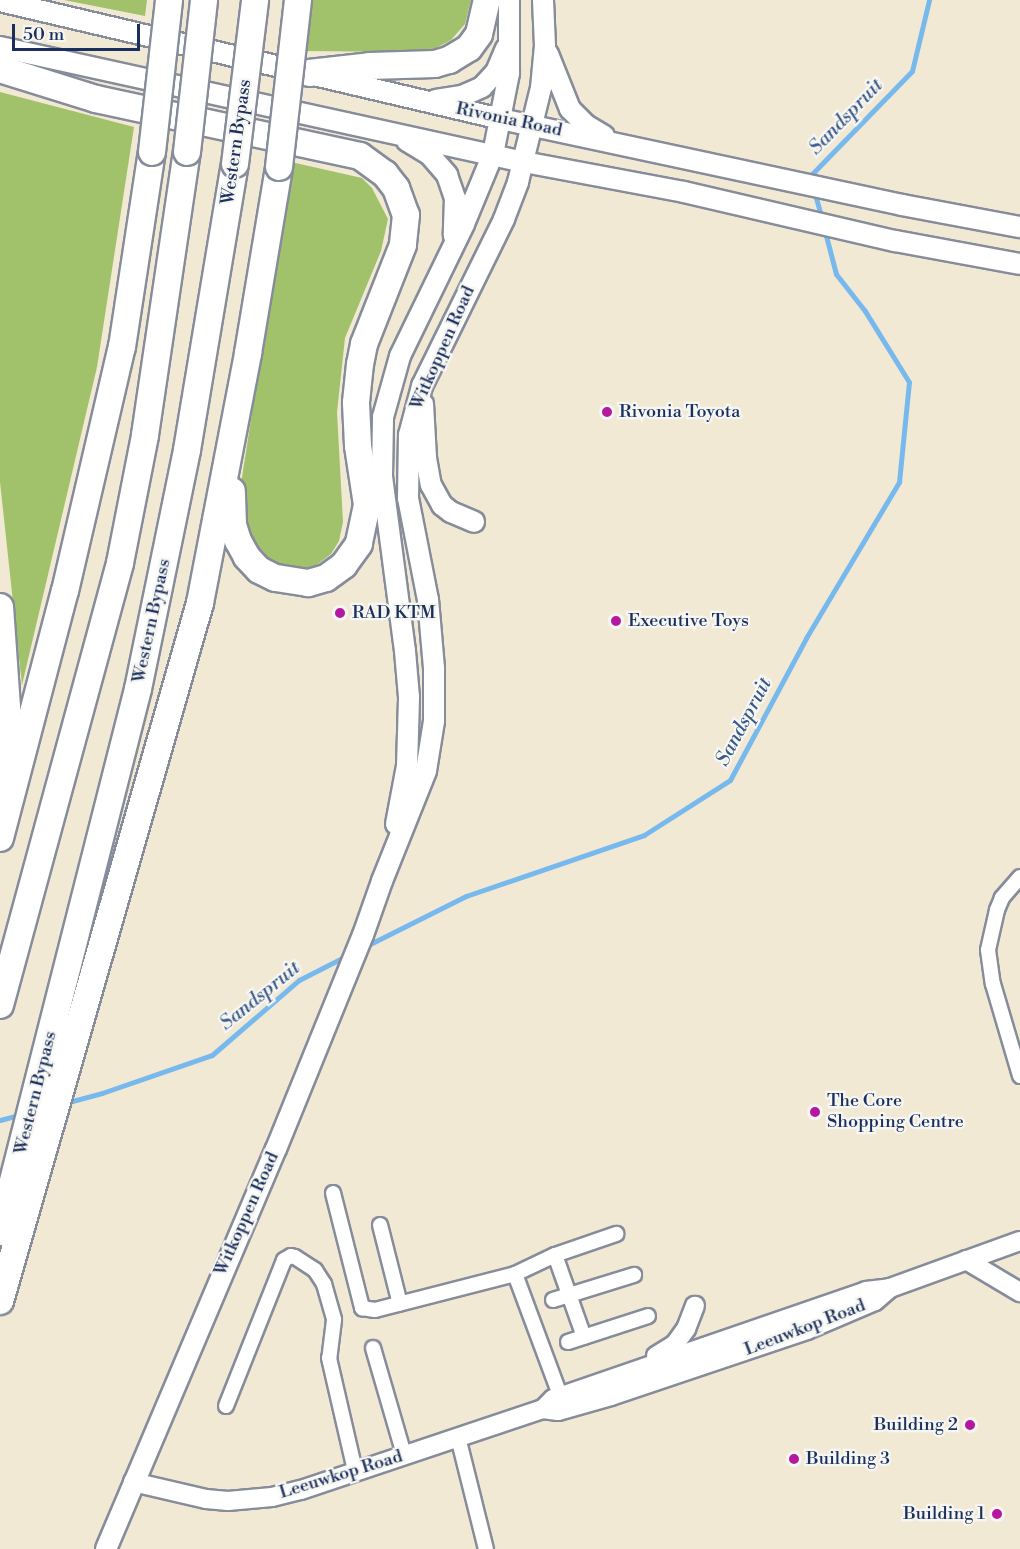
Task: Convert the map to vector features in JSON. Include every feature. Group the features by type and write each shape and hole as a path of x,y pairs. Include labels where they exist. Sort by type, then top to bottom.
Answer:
{"highway":[{"path":"0,838 65,591 122,347 152,152 169,0"},
{"path":"0,1005 120,563 146,435 187,152 204,0"},
{"name":"Western Bypass","path":"0,1232 28,1166 50,1036 138,690 187,450 235,164 255,0"},
{"path":"0,1301 28,1166 75,1039 200,603 230,448 279,167 298,0"},
{"path":"309,73 370,66 422,65 449,60 469,48 479,34 487,0"},
{"path":"0,69 96,99 360,156 385,174 396,188 406,215 406,229 403,245 364,344 360,364 356,403 367,505 359,544 344,565 326,578 308,583 275,578 259,570 247,557 233,525 230,448"},
{"path":"0,607 5,656 7,747 0,803"}],"main road":[{"name":"Witkoppen Road","path":"382,879 407,766 409,721 405,651 382,476 381,432 385,404 400,356 453,248 493,154 509,73 509,0"},
{"name":"Witkoppen Road","path":"106,1549 334,1007 382,879 421,786 434,721 434,668 428,600 407,483 409,435 422,386 504,219 524,162 542,88 545,46 543,0"},
{"name":"Rivonia Road","path":"0,1 501,119 902,205 1020,226"},
{"path":"424,100 462,96 482,87 496,72 510,35"},
{"path":"545,46 570,109 586,125 614,142"},
{"name":"Rivonia Road","path":"0,47 524,162 684,192 895,242 1020,264"},
{"path":"389,131 429,154 447,175 456,209 453,248"},
{"path":"422,386 426,458 431,485 442,505 474,522"}],"street":[{"path":"1020,877 1002,898 988,950 993,984 1018,1059 1020,1076"},
{"path":"333,1193 362,1308 370,1311 515,1274 555,1255 616,1234"},
{"path":"380,1225 400,1304"},
{"name":"Leeuwkop Road","path":"133,1482 206,1500 228,1501 272,1497 543,1409 555,1412 563,1403 601,1383 866,1291 890,1288 1020,1241"},
{"path":"555,1255 584,1337"},
{"path":"226,1406 284,1260 291,1256 296,1257 315,1270 324,1284 334,1320 329,1358 355,1471"},
{"path":"966,1260 1020,1292"},
{"path":"515,1274 563,1403"},
{"path":"553,1300 634,1275"},
{"name":"Leeuwkop Road","path":"563,1403 807,1330 875,1301 890,1288"},
{"path":"601,1383 675,1344 686,1329 694,1306"},
{"path":"568,1342 648,1316"},
{"path":"373,1348 404,1455"},
{"path":"458,1437 486,1549"}],"green space":[{"path":"64,0 147,0 145,16"},
{"path":"306,0 471,0 465,24 451,40 436,48 416,52 302,51"},
{"path":"0,92 134,127 97,367 22,685 0,482"},
{"path":"291,162 362,178 372,188 388,219 381,251 345,338 337,412 343,522 339,541 331,554 314,567 296,571 256,560 238,503"}],"waterway":[{"name":"Sandspruit","path":"812,182 810,176 912,71 929,0"},
{"name":"Sandspruit","path":"814,191 822,219"},
{"name":"Sandspruit","path":"364,947 466,896 644,835 730,780 806,638 899,482 909,382 865,311 836,274 824,228"},
{"name":"Sandspruit","path":"65,1103 102,1093 212,1055 299,980 348,955"},
{"name":"Sandspruit","path":"0,1120 22,1114"}],"place":[{"name":"Rivonia Toyota","path":"607,412"},
{"name":"RAD KTM","path":"340,613"},
{"name":"Executive Toys","path":"616,621"},
{"name":"The Core Shopping Centre","path":"815,1112"},
{"name":"Building 2","path":"970,1425"},
{"name":"Building 3","path":"794,1459"},
{"name":"Building 1","path":"997,1514"}]}
